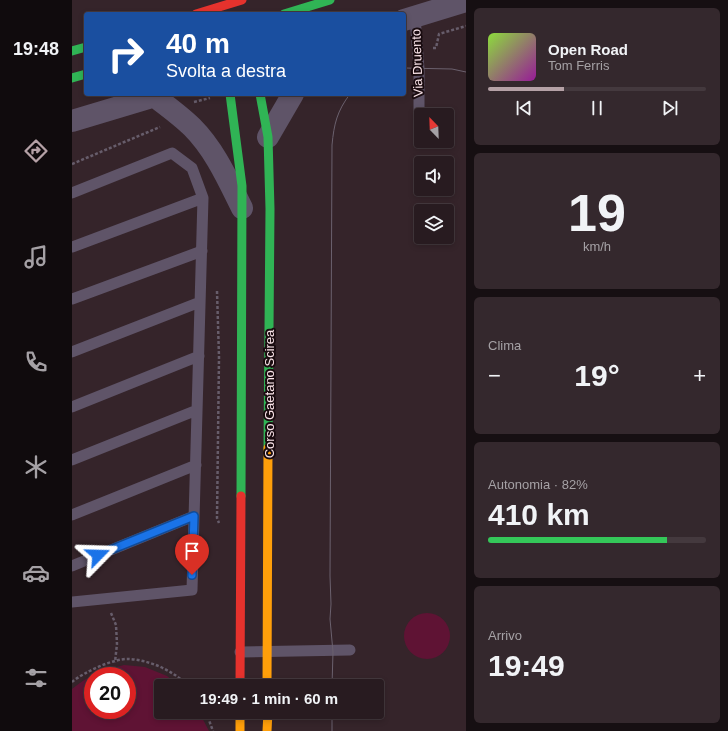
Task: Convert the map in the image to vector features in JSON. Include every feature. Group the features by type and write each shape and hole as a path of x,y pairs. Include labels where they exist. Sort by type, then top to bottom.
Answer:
{"street":[{"path":"207,0 211,12 239,2"},
{"path":"291,12 330,0"},
{"name":"Via Druento","path":"410,19 466,1"},
{"path":"72,51 84,48"},
{"path":"72,78 84,75"},
{"path":"72,121 155,96"},
{"path":"159,96 172,118 193,128 208,145 225,172 242,208"},
{"path":"230,96 242,186 240,679"},
{"name":"Corso Gaetano Scirea","path":"260,96 268,138 270,225 268,679"},
{"path":"268,138 292,96"},
{"path":"240,719 240,731"},
{"path":"267,731 268,719"}],"lane":[{"name":"Via Druento","path":"410,19 417,49 419,108"},
{"path":"72,193 172,153 192,168 203,198 192,590 72,602"},
{"path":"72,247 203,198"},
{"path":"72,299 202,251"},
{"path":"72,352 200,302"},
{"path":"72,407 199,356"},
{"path":"72,460 197,410"},
{"path":"72,514 196,466"},
{"path":"72,566 194,516"},
{"path":"240,652 350,650"}],"path":[{"path":"417,49 436,48 439,34 466,26"},
{"path":"72,164 172,118 188,103 217,96"},
{"path":"217,289 219,357 217,518 220,525"},
{"path":"103,598 116,625 117,644 115,662"},
{"path":"72,682 98,667 129,659 146,662 168,670 182,679"},
{"path":"209,719 214,731"}],"shaded area":[{"path":"427,613 440,617 446,623 450,636 446,649 440,655 427,659 414,655 408,649 404,636 408,623 414,617"},
{"path":"124,665 145,667 171,679 154,679 154,719 203,719 209,731 72,731 72,689 84,680 84,719 136,719 136,667 117,667"}],"tram line":[{"path":"406,68 452,69 466,72"},
{"path":"332,679 333,652 330,619 332,145 337,118 342,106 349,96"},
{"path":"332,719 332,731"}],"traffic: fast":[{"path":"291,12 330,0"},
{"path":"72,51 84,48"},
{"path":"72,78 84,75"},
{"path":"230,96 242,186 241,496"},
{"path":"260,96 268,137 270,209 268,448"}],"traffic: slow":[{"path":"267,679 268,448"},
{"path":"240,719 240,731"},
{"path":"267,731 268,719"}],"traffic: jam":[{"path":"203,12 242,0"},
{"path":"240,679 241,496"}],"route":[{"path":"98,555 194,516 192,575"}]}
